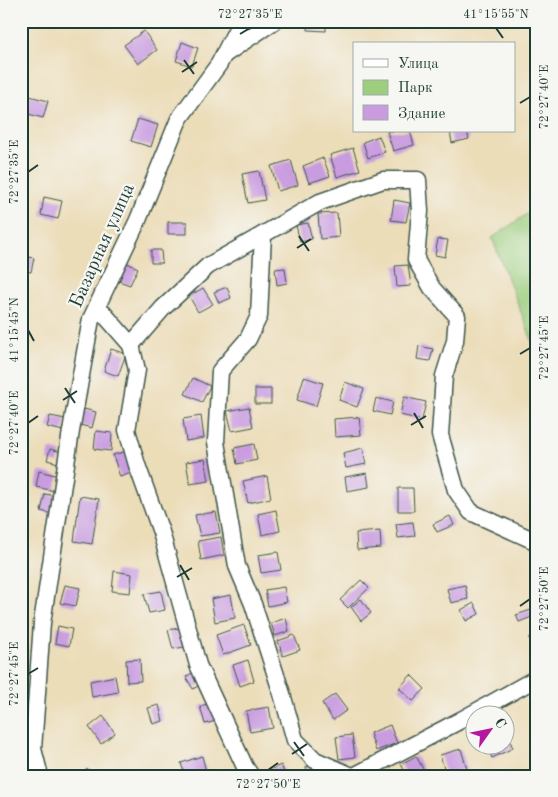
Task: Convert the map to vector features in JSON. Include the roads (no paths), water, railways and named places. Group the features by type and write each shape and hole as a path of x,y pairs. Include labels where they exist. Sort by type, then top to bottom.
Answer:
{"street":[{"name":"Базарная улица","path":"40,776 33,750 42,623 71,431 91,319 138,220 179,119 219,64 241,21"},
{"path":"224,55 274,21"},
{"path":"131,345 163,308 208,266 320,202 383,180 418,180 420,212 416,260 432,288 457,316 456,340 444,376 440,435 456,490 471,512 537,542"},
{"path":"263,235 259,316 248,339 220,371 216,442 237,566 256,613 295,740 315,760 353,776 537,678"},
{"path":"97,306 131,345 137,370 127,430 160,532 198,665 245,767 251,776"}]}
